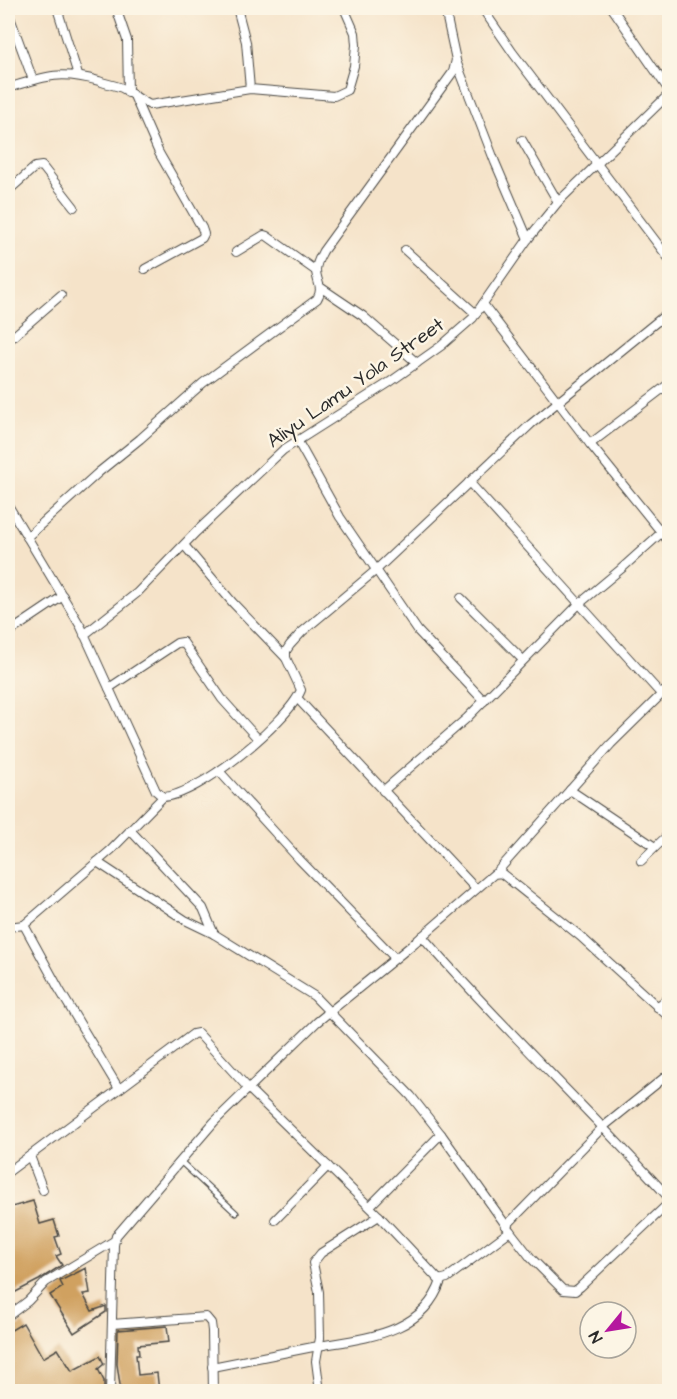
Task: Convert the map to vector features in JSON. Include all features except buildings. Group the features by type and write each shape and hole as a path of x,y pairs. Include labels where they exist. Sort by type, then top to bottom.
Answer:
{"street":[{"path":"57,8 78,75"},
{"path":"116,8 126,40 132,95 149,132 204,234 202,238 146,269"},
{"path":"237,8 246,42 250,89"},
{"path":"8,88 61,74 78,75 122,89 150,105 250,89 334,96 348,90 354,66 355,33 344,8"},
{"path":"450,8 446,14 456,60 495,162 528,239"},
{"path":"482,8 513,53 669,260"},
{"path":"612,8 669,92"},
{"path":"8,12 33,80"},
{"path":"27,537 203,383 317,299 320,286 316,271 323,251 442,88 453,72 456,60"},
{"name":"Aliyu Lamu Yola Street","path":"84,635 137,593 267,464 297,440 390,382 441,346 476,314 528,239 558,202 669,92"},
{"path":"522,140 558,202"},
{"path":"8,191 35,167 42,166 74,207"},
{"path":"236,252 264,235 272,238 316,271"},
{"path":"405,250 476,314"},
{"path":"320,286 363,316 417,363"},
{"path":"8,341 61,295"},
{"path":"483,304 669,543"},
{"path":"286,658 286,651 302,632 375,571 469,482 558,403 669,311"},
{"path":"590,444 669,383"},
{"path":"297,440 340,517 418,631 484,700"},
{"path":"469,482 661,694"},
{"path":"8,507 63,596 84,635 156,791 163,797"},
{"path":"383,791 484,700 579,604 669,525"},
{"path":"8,927 24,925 97,862 163,797 179,795 219,771 274,726 297,699 301,690 286,658 239,610 184,545"},
{"path":"8,633 63,596"},
{"path":"462,598 523,660"},
{"path":"109,688 177,643 183,642 222,699 258,739"},
{"path":"111,1392 114,1241 116,1236 214,1122 248,1088 330,1011 497,872 611,744 669,686"},
{"path":"297,699 476,889"},
{"path":"219,771 314,875 395,958"},
{"path":"570,790 655,847"},
{"path":"130,830 203,908 214,934"},
{"path":"641,861 669,833"},
{"path":"97,862 185,920 214,934 314,996 411,1096 508,1228 554,1282 563,1290 575,1291 669,1200 603,1127 462,983 422,936"},
{"path":"497,872 580,936 669,1018"},
{"path":"24,925 119,1089"},
{"path":"657,1007 669,996"},
{"path":"8,1172 196,1032 201,1034 248,1088 370,1206 441,1281"},
{"path":"212,1367 356,1341 389,1332 407,1322 437,1294 441,1281 508,1228 603,1127 669,1073"},
{"path":"370,1206 441,1134"},
{"path":"30,1156 43,1191"},
{"path":"275,1220 328,1166"},
{"path":"320,1392 316,1361 320,1338 319,1292 315,1259 379,1216"},
{"path":"8,1316 28,1301 46,1282 114,1241"},
{"path":"112,1324 206,1317 211,1323 212,1331 213,1392"}],"lane":[{"path":"180,1161 236,1213"}]}
